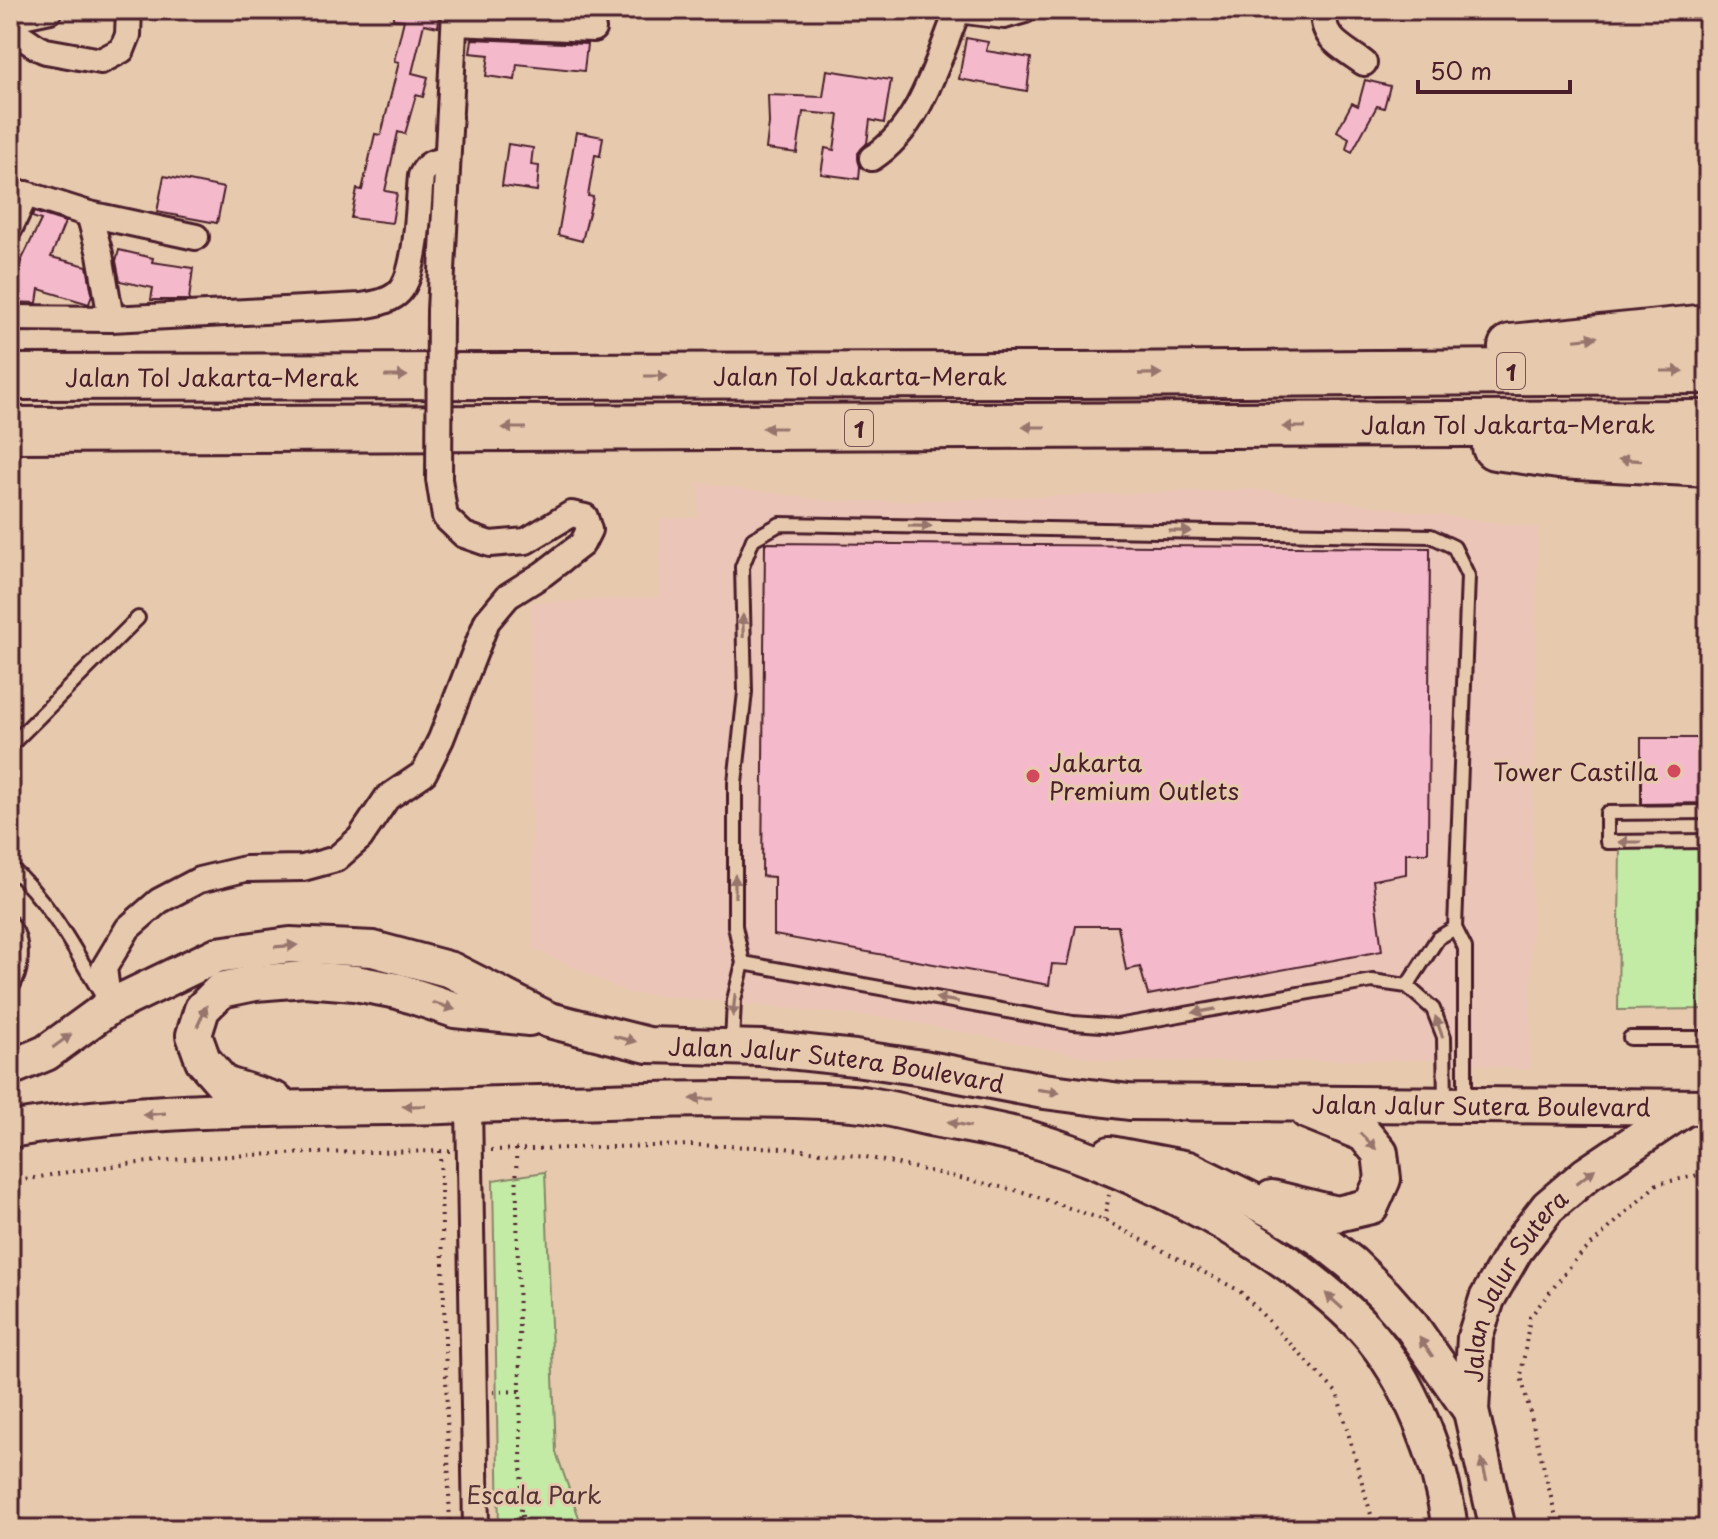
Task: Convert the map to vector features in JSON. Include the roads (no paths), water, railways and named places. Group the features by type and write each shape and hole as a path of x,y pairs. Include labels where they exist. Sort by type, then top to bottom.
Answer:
{"highway":[{"path":"1314,372 1586,338 1708,327"},
{"name":"Jalan Tol Jakarta–Merak","path":"10,377 1708,371"},
{"name":"Jalan Tol Jakarta–Merak","path":"10,430 1708,423"},
{"path":"1356,426 1559,456 1708,464"}],"main road":[{"name":"Jalan Jalur Sutera Boulevard","path":"10,1068 46,1053 109,1007 217,955 290,945 373,949 451,970 549,1020 648,1045 732,1048 869,1060 1044,1091 1129,1102 1698,1107"},
{"path":"303,1108 224,1084 203,1060 194,1035 202,1009 221,990 255,983 305,979 355,983 398,991 455,1010 549,1020"},
{"name":"Jalan Jalur Sutera Boulevard","path":"10,1130 67,1121 175,1112 666,1099 807,1100 866,1105 1029,1138 1115,1169 1225,1224 1277,1256 1328,1295 1366,1330 1397,1374 1426,1432 1450,1529"},
{"path":"1029,1138 1188,1169 1282,1202 1337,1214 1371,1206 1383,1179 1380,1153 1364,1134 1300,1109 1243,1104"},
{"name":"Jalan Jalur Sutera","path":"1498,1529 1471,1411 1475,1337 1487,1299 1515,1250 1548,1207 1587,1174 1698,1107"},
{"path":"1188,1169 1276,1212 1318,1237 1352,1264 1412,1327 1471,1411"}],"street":[{"path":"10,13 27,15 50,10"},
{"path":"10,32 20,34 37,49 101,61 122,50 128,35 129,10"},
{"path":"872,158 889,147 918,107 958,10 1004,16 1025,10"},
{"path":"1324,10 1322,23 1328,35 1364,63"},
{"path":"109,1007 104,968 128,928 159,901 199,880 245,869 303,868 336,859 360,838 387,798 424,773 447,726 487,621 508,596 582,544 589,530 585,517 571,514 526,541 490,544 464,535 445,517 439,479 440,311 455,17 593,29"},
{"path":"10,318 111,319 361,306 384,301 399,293 409,276 421,176 426,166 436,161 447,161"},
{"path":"10,228 18,194 89,214 196,237"},
{"path":"89,214 100,254 111,319"},
{"path":"469,1105 476,1529"}],"lane":[{"path":"732,1048 734,1000 743,963 735,926 735,783 745,692 742,567 753,539 780,524 1431,536 1454,547 1468,576 1455,928 1465,948 1455,1105"},
{"path":"10,746 138,618"},
{"path":"1708,812 1607,813 1607,842 1708,841"},
{"path":"10,867 52,912 109,1007"},
{"path":"10,922 19,935 21,950 16,983 10,990"},
{"path":"1407,986 1438,938 1455,928"},
{"path":"743,963 1073,1023 1117,1026 1372,981 1407,986 1433,1009 1444,1037 1455,1105"},
{"path":"1630,1038 1708,1038"}],"place":[{"name":"Tower Castilla","path":"1674,771"},
{"name":"Jakarta Premium Outlets","path":"1033,776"}],"park label":[{"name":"Escala Park","path":"534,1494"}]}
